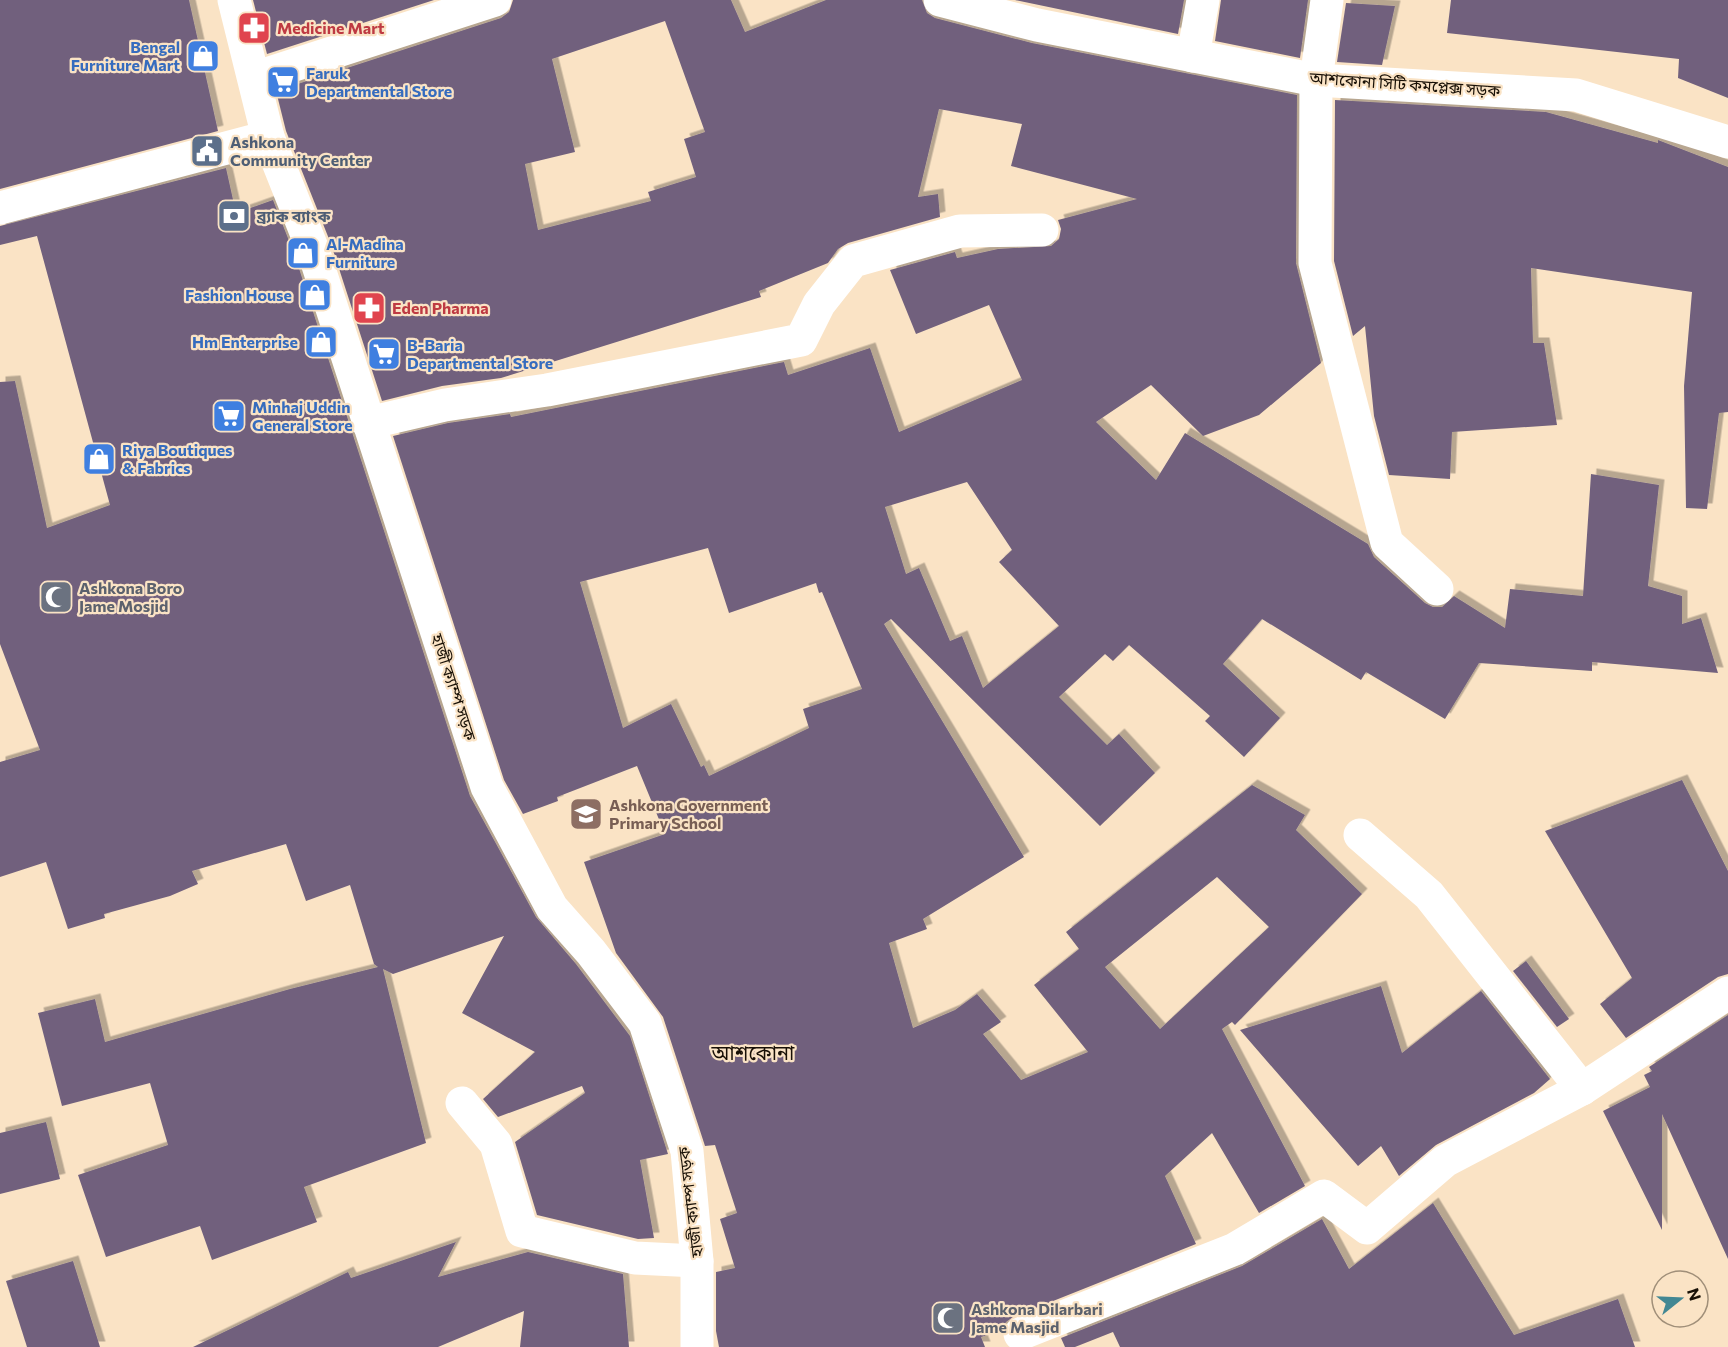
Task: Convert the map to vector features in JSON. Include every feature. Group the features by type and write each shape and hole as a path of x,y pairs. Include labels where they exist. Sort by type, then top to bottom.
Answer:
{"street":[{"name":"হাজী ক্যাম্প সড়ক","path":"234,0 268,137 313,249 487,787 552,908 591,952 645,1023 687,1151 697,1261 697,1347"},
{"path":"254,78 495,0"},
{"name":"আশকোনা সিটি কমপ্লেক্স সড়ক","path":"940,0 987,6 1037,25 1316,80 1576,95 1728,142"},
{"path":"1193,56 1203,0"},
{"path":"1327,0 1316,80 1316,263 1387,543 1437,589"},
{"path":"0,208 268,137"},
{"path":"368,423 445,405 547,390 801,340 819,304 853,261 960,231 1042,230"},
{"path":"1360,835 1429,895 1582,1089"},
{"path":"1020,1334 1235,1249 1324,1196 1367,1228 1445,1161 1582,1089 1728,993"},
{"path":"462,1104 496,1144 522,1232 635,1258 697,1261"}],"building":[{"path":"0,0 189,0 218,131 0,189"},
{"path":"253,0 434,0 267,54"},
{"path":"513,0 731,0 745,32 826,0 922,0 927,13 935,18 1032,43 1297,95 1296,263 1321,363 1259,415 1203,436 1151,385 1096,422 1156,480 1185,433 1368,544 1374,557 1425,603 1433,607 1442,607 1454,596 1505,628 1510,589 1583,596 1591,474 1659,485 1648,586 1682,596 1682,624 1701,618 1718,673 1592,662 1592,671 1479,663 1445,719 1366,672 1361,680 1262,619 1223,664 1280,718 1244,757 1205,721 1210,716 1129,645 1113,661 1105,654 1059,697 1107,745 1119,734 1155,773 1100,826 891,619 884,624 1024,857 923,919 927,929 889,943 913,1028 955,1010 977,994 1001,1022 983,1034 1021,1080 1088,1052 1034,985 1079,949 1066,932 1252,785 1305,815 1296,830 1362,894 1235,1025 1232,1022 1222,1029 1305,1186 1259,1213 1212,1133 1165,1176 1196,1244 1013,1317 1006,1322 1002,1330 981,1337 985,1347 719,1347 716,1331 716,1272 735,1268 720,1219 737,1213 715,1145 705,1146 663,1017 616,953 584,862 665,834 637,766 557,797 558,801 523,814 504,780 393,436 448,423 510,414 511,417 784,362 788,375 870,348 899,432 1022,380 989,305 916,334 890,270 955,252 957,258 998,249 1051,246 1059,239 1061,229 1058,220 1137,199 1011,166 1022,124 939,109 918,197 938,194 940,217 848,243 838,249 828,263 759,291 761,297 501,378 442,386 382,401 331,244 286,131 276,91 501,18 509,12","holes":["665,21 705,132 684,139 696,177 648,192 651,201 538,230 525,164 575,152 552,59","967,482 1012,550 999,562 1059,626 983,688 962,636 950,641 919,568 906,574 885,507","708,548 729,613 816,583 819,593 822,592 862,689 803,709 809,728 709,776 704,765 701,767 671,704 623,728 580,582","1217,877 1269,927 1160,1029 1105,967"]},
{"path":"1015,0 1184,0 1178,34"},
{"path":"1221,0 1308,0 1300,58 1215,41"},
{"path":"1451,0 1728,0 1728,98 1678,78 1679,59 1447,33"},
{"path":"1346,3 1395,6 1382,65 1337,62"},
{"path":"1335,100 1546,112 1658,143 1658,140 1728,167 1728,412 1719,413 1707,509 1686,508 1684,386 1692,292 1531,268 1533,343 1544,343 1557,425 1452,432 1450,479 1389,475 1374,416 1365,326 1353,336 1334,261"},
{"path":"226,168 236,213 273,200 295,256 470,796 536,917 576,964 630,1036 668,1154 640,1160 654,1238 638,1239 537,1215 515,1142 585,1093 582,1086 498,1117 483,1099 535,1052 462,1013 504,936 393,974 383,969 426,1143 304,1187 317,1222 212,1260 200,1226 106,1257 78,1175 168,1145 150,1083 62,1106 38,1013 95,999 105,1042 290,989 378,967 374,964 350,885 306,901 286,844 192,871 198,884 170,896 104,914 105,918 68,929 46,862 0,877 0,762 40,750 0,644 0,382 15,381 47,528 110,505 37,236 0,245 0,226"},
{"path":"1682,780 1728,871 1728,974 1718,977 1626,1038 1600,1004 1632,978 1545,831"},
{"path":"1526,961 1569,1019 1557,1027 1513,971"},
{"path":"1381,986 1402,1053 1481,991 1550,1079 1534,1093 1436,1145 1399,1176 1381,1146 1358,1166 1240,1030"},
{"path":"1728,1015 1728,1259 1662,1114 1662,1230 1603,1111 1650,1087 1644,1075 1652,1071 1649,1067"},
{"path":"46,1122 60,1179 0,1194 0,1133"},
{"path":"1433,1203 1514,1335 1618,1299 1635,1347 1120,1347 1113,1332 1075,1347 1065,1347 1061,1338 1242,1266 1322,1219 1349,1269"},
{"path":"456,1242 438,1277 528,1252 623,1274 629,1347 520,1347 524,1311 438,1347 193,1347 348,1272 351,1278"},
{"path":"73,1261 100,1347 27,1347 6,1281"}],"place":[{"name":"Medicine Mart","path":"254,28"},
{"name":"Bengal Furniture Mart","path":"203,56"},
{"name":"Faruk Departmental Store","path":"283,82"},
{"name":"Ashkona Community Center","path":"207,151"},
{"name":"ব্র্যাক ব্যাংক","path":"234,216"},
{"name":"Al-Madina Furniture","path":"303,253"},
{"name":"Fashion House","path":"315,295"},
{"name":"Eden Pharma","path":"369,308"},
{"name":"Hm Enterprise","path":"321,342"},
{"name":"B-Baria Departmental Store","path":"384,354"},
{"name":"Minhaj Uddin General Store","path":"229,416"},
{"name":"Riya Boutiques & Fabrics","path":"99,459"},
{"name":"Ashkona Boro Jame Mosjid","path":"56,597"},
{"name":"Ashkona Government Primary School","path":"586,814"},
{"name":"Ashkona Dilarbari Jame Masjid","path":"948,1318"}],"district":[{"name":"আশকোনা","path":"753,1053"}]}
